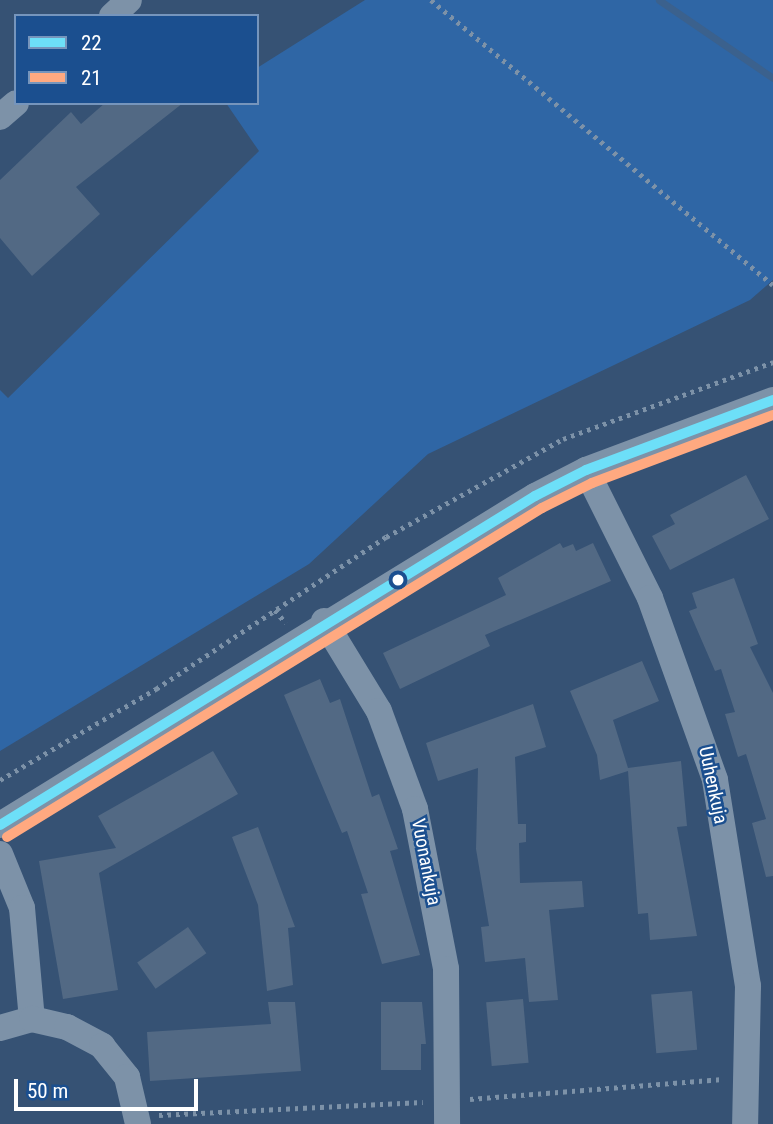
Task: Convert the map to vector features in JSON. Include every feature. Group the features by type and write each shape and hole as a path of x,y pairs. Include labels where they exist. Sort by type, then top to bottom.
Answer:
{"street":[{"path":"114,14 129,0"},
{"path":"0,117 14,105"},
{"path":"0,825 324,621 586,470 773,400"},
{"name":"Uuhenkuja","path":"586,470 650,598 715,780 748,986 745,1124"},
{"name":"Vuonankuja","path":"324,621 379,711 415,809 446,969 447,1124"},
{"path":"0,854 22,908 32,1019"},
{"path":"0,1028 32,1019 67,1027 102,1046 127,1077 138,1124"}],"path":[{"path":"431,0 773,285"},
{"path":"0,780 156,689 386,537 563,439 773,362"}],"shaded area":[{"path":"365,0 773,0 773,280 750,300 428,454 309,564 0,751 0,390 8,398 259,151 227,105 259,105 259,67"}],"building":[{"path":"103,105 180,105 76,187 100,214 32,276 0,238 0,180 71,112 81,124"},
{"path":"746,475 769,519 670,570 652,536 675,524 670,515"},
{"path":"560,543 563,548 573,544 576,551 593,543 611,581 485,635 490,646 400,689 383,653 506,595 498,578"},
{"path":"734,578 758,644 750,647 773,693 773,876 766,877 752,823 766,819 746,754 738,757 725,714 735,712 721,669 715,671 689,611 697,608 692,593"},
{"path":"642,661 659,701 613,720 628,768 681,761 687,826 677,827 697,936 650,940 648,913 638,914 628,771 600,780 597,755 570,691"},
{"path":"320,679 330,703 340,699 372,797 379,794 398,849 390,851 420,955 382,964 361,894 368,893 347,831 342,833 284,695"},
{"path":"533,704 546,747 515,757 518,824 526,824 526,842 519,843 520,883 582,881 584,907 549,910 558,1000 529,1002 525,958 485,962 481,927 489,926 476,849 478,768 438,781 426,743"},
{"path":"213,751 238,794 99,873 118,990 63,999 39,861 116,848 98,816"},
{"path":"258,827 295,927 288,928 293,985 267,991 258,905 232,837"},
{"path":"188,927 206,953 156,989 137,963"},
{"path":"692,991 697,1050 656,1053 651,995"},
{"path":"523,999 529,1063 492,1066 486,1002"},
{"path":"268,1002 295,1002 301,1071 150,1081 147,1032 271,1024"},
{"path":"381,1002 422,1002 426,1044 421,1044 421,1070 381,1070"}],"waterway":[{"path":"659,0 773,78"}],"transit line":[{"name":"22","path":"0,825 535,496 586,470 773,400"},
{"name":"21","path":"7,837 542,508 592,483 773,415"}]}
